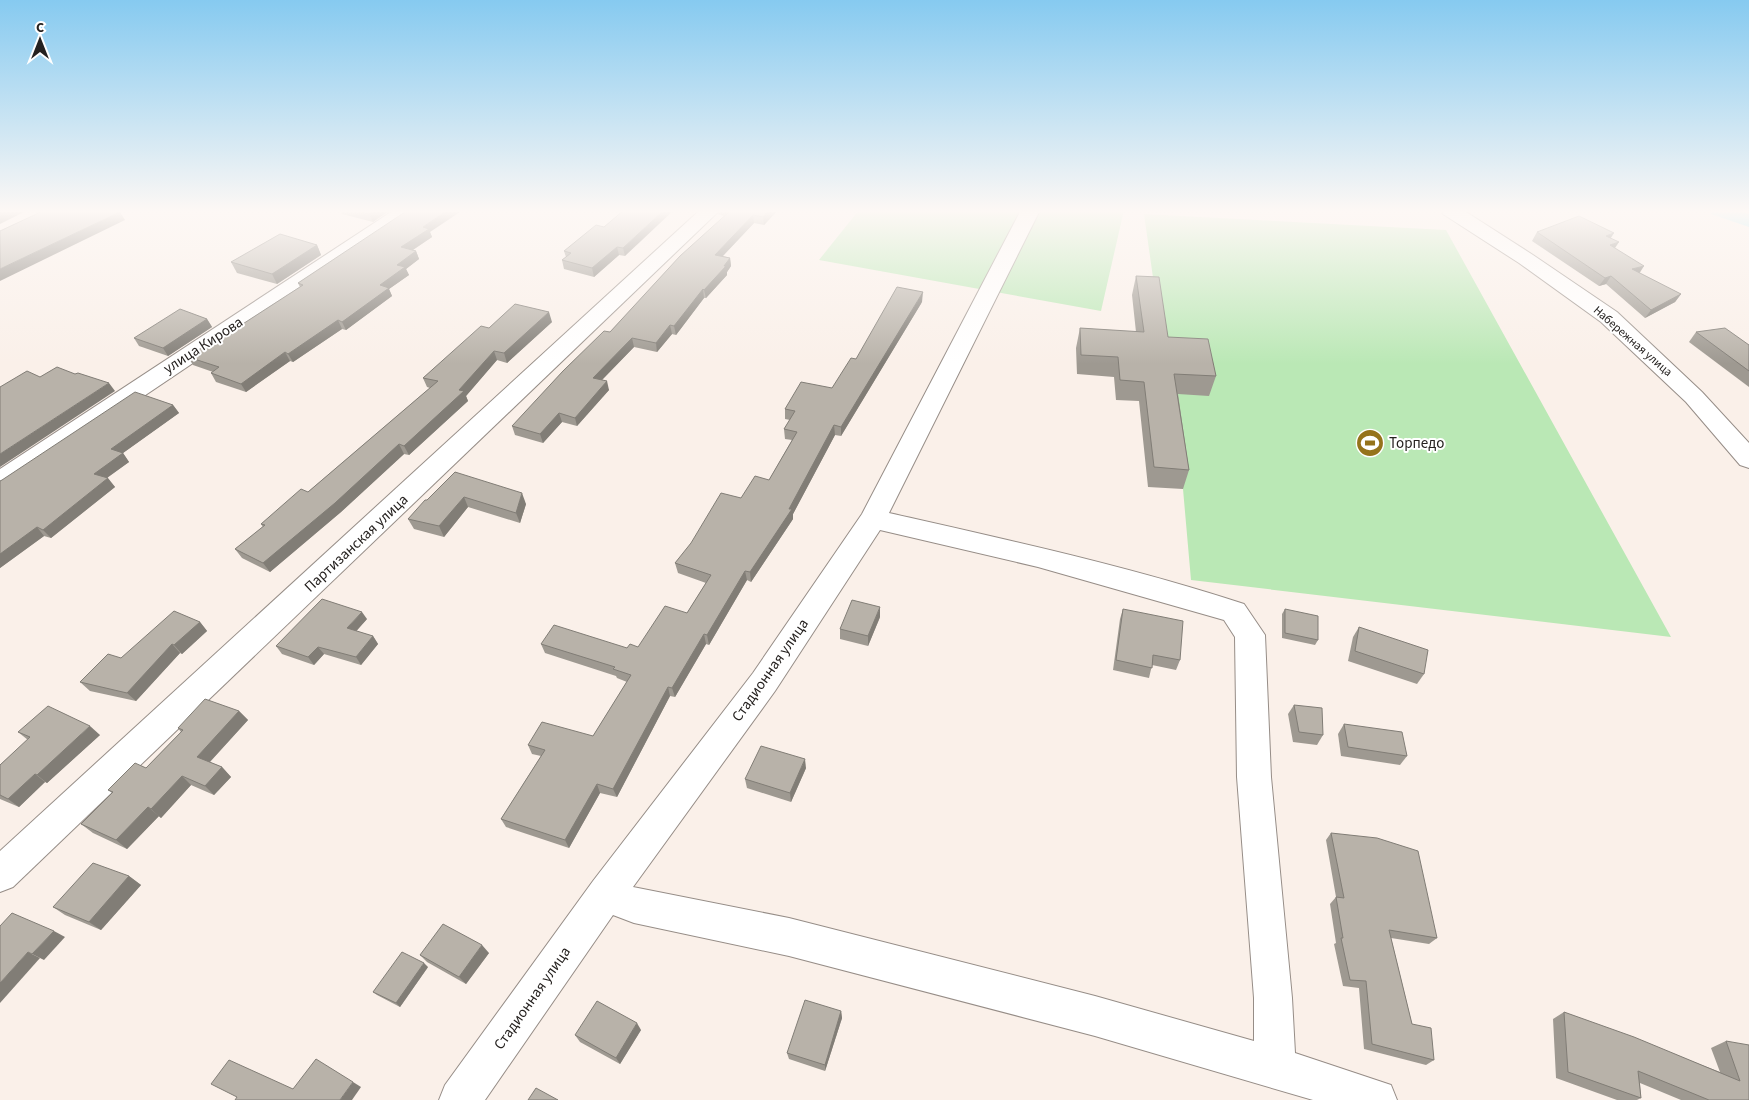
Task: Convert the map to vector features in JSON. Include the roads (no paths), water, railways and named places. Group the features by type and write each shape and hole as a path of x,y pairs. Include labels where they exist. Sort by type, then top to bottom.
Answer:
{"street":[{"name":"улица Кирова","path":"0,481 330,261"},
{"name":"Партизанская улица","path":"0,875 656,261"},
{"name":"Стадионная улица","path":"460,1100 606,894 764,682 873,518 1005,261"},
{"name":"Набережная улица","path":"1529,261 1609,317 1694,397 1749,459"},
{"path":"873,518 1038,557 1234,612 1250,635 1254,777 1273,998 1275,1067"},
{"path":"606,894 634,905 808,942 1095,1016 1275,1067 1376,1100"}],"place":[{"name":"Торпедо","path":"1370,443"}]}
